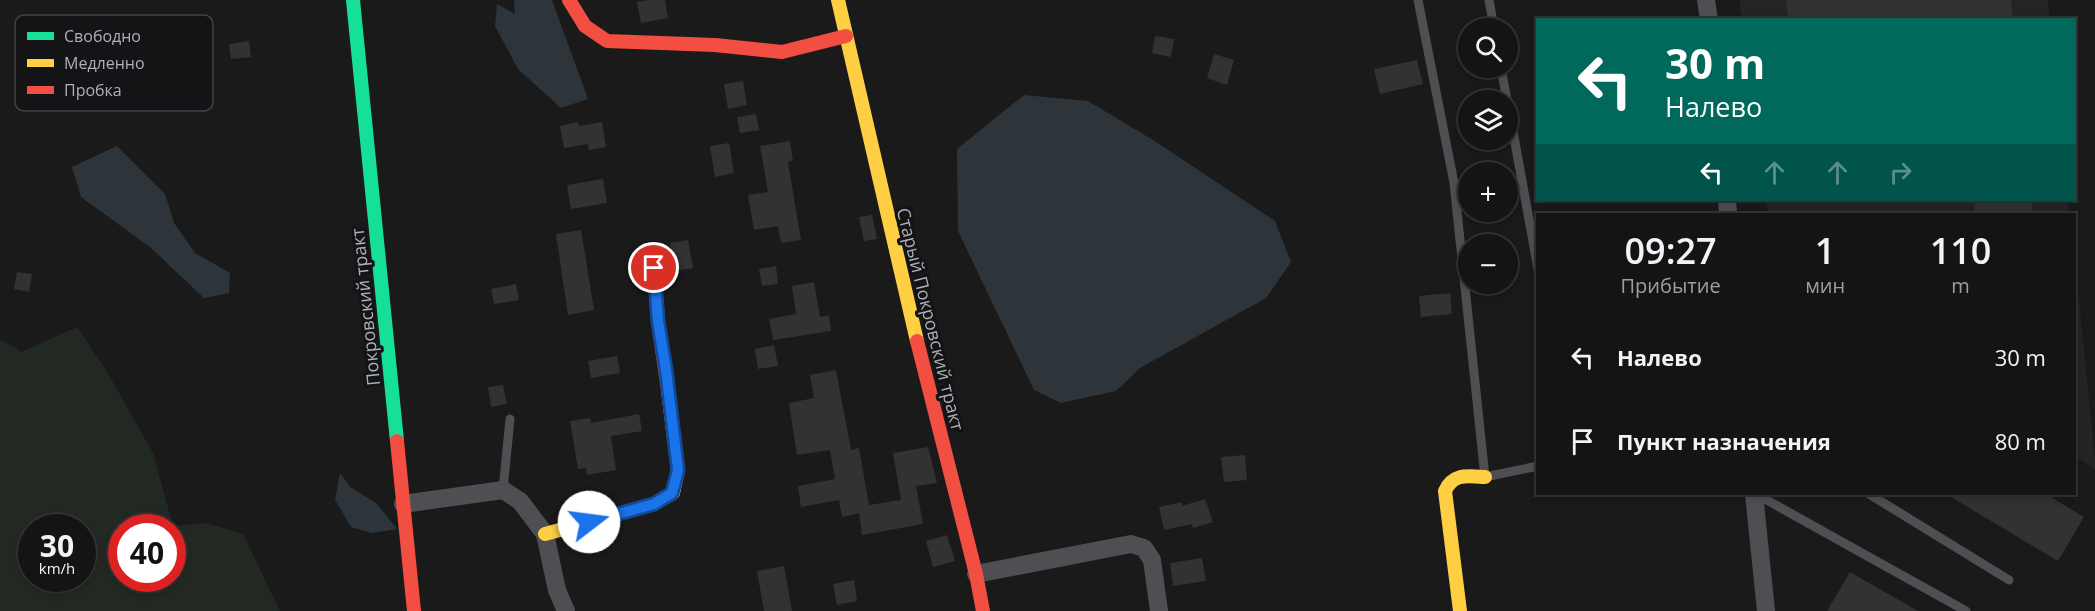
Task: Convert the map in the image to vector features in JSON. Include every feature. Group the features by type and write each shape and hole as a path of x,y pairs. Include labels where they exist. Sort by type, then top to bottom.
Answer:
{"street":[{"name":"Покровский тракт","path":"353,0 414,611"},
{"path":"568,0 585,26 608,41 714,45 782,52 846,36"},
{"name":"Старый Покровский тракт","path":"838,0 907,302 976,574 983,611"},
{"path":"1706,0 1709,18"},
{"path":"545,534 654,504 672,493 678,470 658,321 654,268"},
{"path":"1460,611 1445,491 1448,481 1457,475 1485,477"},
{"path":"403,504 503,490 520,501 545,534 557,590 566,611"},
{"path":"1755,495 1766,611"},
{"path":"976,574 1131,543 1144,549 1152,560 1159,611"}],"lane":[{"path":"1418,0 1454,183 1485,477 1536,466"},
{"path":"1489,0 1492,18"},
{"path":"1516,150 1536,258"},
{"path":"503,490 510,419"},
{"path":"1757,495 1966,611"},
{"path":"1871,495 2009,580"}],"shaded area":[{"path":"514,0 552,0 588,99 561,108 518,69 495,26 497,4 515,14"},
{"path":"1739,0 2048,0 2050,18 1742,18"},
{"path":"1024,95 1088,101 1153,140 1275,221 1291,262 1266,298 1140,368 1116,391 1061,403 1034,390 958,231 957,149"},
{"path":"117,146 165,194 174,223 195,253 230,273 229,293 204,298 151,248 81,197 72,167"},
{"path":"1766,201 2068,201 2070,213 1768,213"},
{"path":"2076,270 2095,461 2095,469 2076,457"},
{"path":"77,327 109,375 153,453 170,514 108,514 108,592 186,592 186,525 207,523 243,534 280,611 0,611 0,339 21,352"},
{"path":"340,473 350,487 376,503 397,529 372,533 351,527 335,500"}],"building":[{"path":"665,0 668,18 641,23 637,2"},
{"path":"1786,0 2011,0 2013,18 1788,18"},
{"path":"1155,36 1174,39 1171,57 1152,53"},
{"path":"249,41 251,57 231,59 229,44"},
{"path":"1214,54 1234,60 1227,85 1207,78"},
{"path":"1417,60 1423,84 1380,94 1374,69"},
{"path":"743,81 747,105 728,109 724,84"},
{"path":"756,114 759,130 740,133 737,117"},
{"path":"578,122 579,126 602,122 606,147 589,150 588,144 564,148 560,126"},
{"path":"790,141 793,161 788,162 801,240 781,243 778,226 754,230 748,195 768,192 760,146"},
{"path":"729,143 734,173 715,177 710,146"},
{"path":"603,179 607,203 571,209 567,185"},
{"path":"1974,201 2031,201 2033,213 1975,213"},
{"path":"872,215 877,239 864,241 859,217"},
{"path":"581,230 594,310 568,315 556,234"},
{"path":"688,240 693,268 675,271 670,243"},
{"path":"776,266 778,284 762,286 759,269"},
{"path":"17,272 32,274 29,292 14,289"},
{"path":"814,282 820,317 829,315 831,331 773,340 769,319 796,314 792,286"},
{"path":"516,284 519,300 494,304 491,289"},
{"path":"1450,293 1452,314 1421,317 1419,296"},
{"path":"774,345 778,366 758,369 755,349"},
{"path":"617,356 620,373 591,378 588,361"},
{"path":"836,370 851,450 859,448 869,505 901,500 893,453 928,447 937,483 916,486 923,524 862,535 859,513 842,517 839,500 801,507 798,486 835,479 830,450 797,455 789,403 814,398 810,375"},
{"path":"503,385 507,404 491,407 488,387"},
{"path":"639,414 642,431 611,436 616,470 587,475 586,468 578,469 570,421 590,418 591,423"},
{"path":"1245,455 1247,480 1224,482 1221,457"},
{"path":"1948,495 2048,495 2084,517 2058,561"},
{"path":"1205,499 1213,522 1193,528 1192,524 1164,530 1159,507 1182,502 1182,506"},
{"path":"947,535 955,561 933,567 926,541"},
{"path":"1202,558 1206,581 1173,586 1170,563"},
{"path":"784,566 792,611 764,611 757,571"},
{"path":"1850,572 1918,611 1827,611"},
{"path":"854,580 857,601 837,605 833,584"}],"traffic: fast":[{"path":"353,0 397,441"}],"traffic: slow":[{"path":"838,0 917,341"},
{"path":"545,534 654,504 673,493 678,470 668,390"},
{"path":"1460,611 1445,491 1456,478 1485,477"}],"traffic: jam":[{"path":"569,0 585,26 607,41 715,45 782,52 846,36"},
{"path":"654,268 658,321 668,390"},
{"path":"917,341 976,574 983,611"},
{"path":"397,441 414,611"}],"route":[{"path":"589,522 654,504 672,493 678,470 658,321 654,268"}]}
